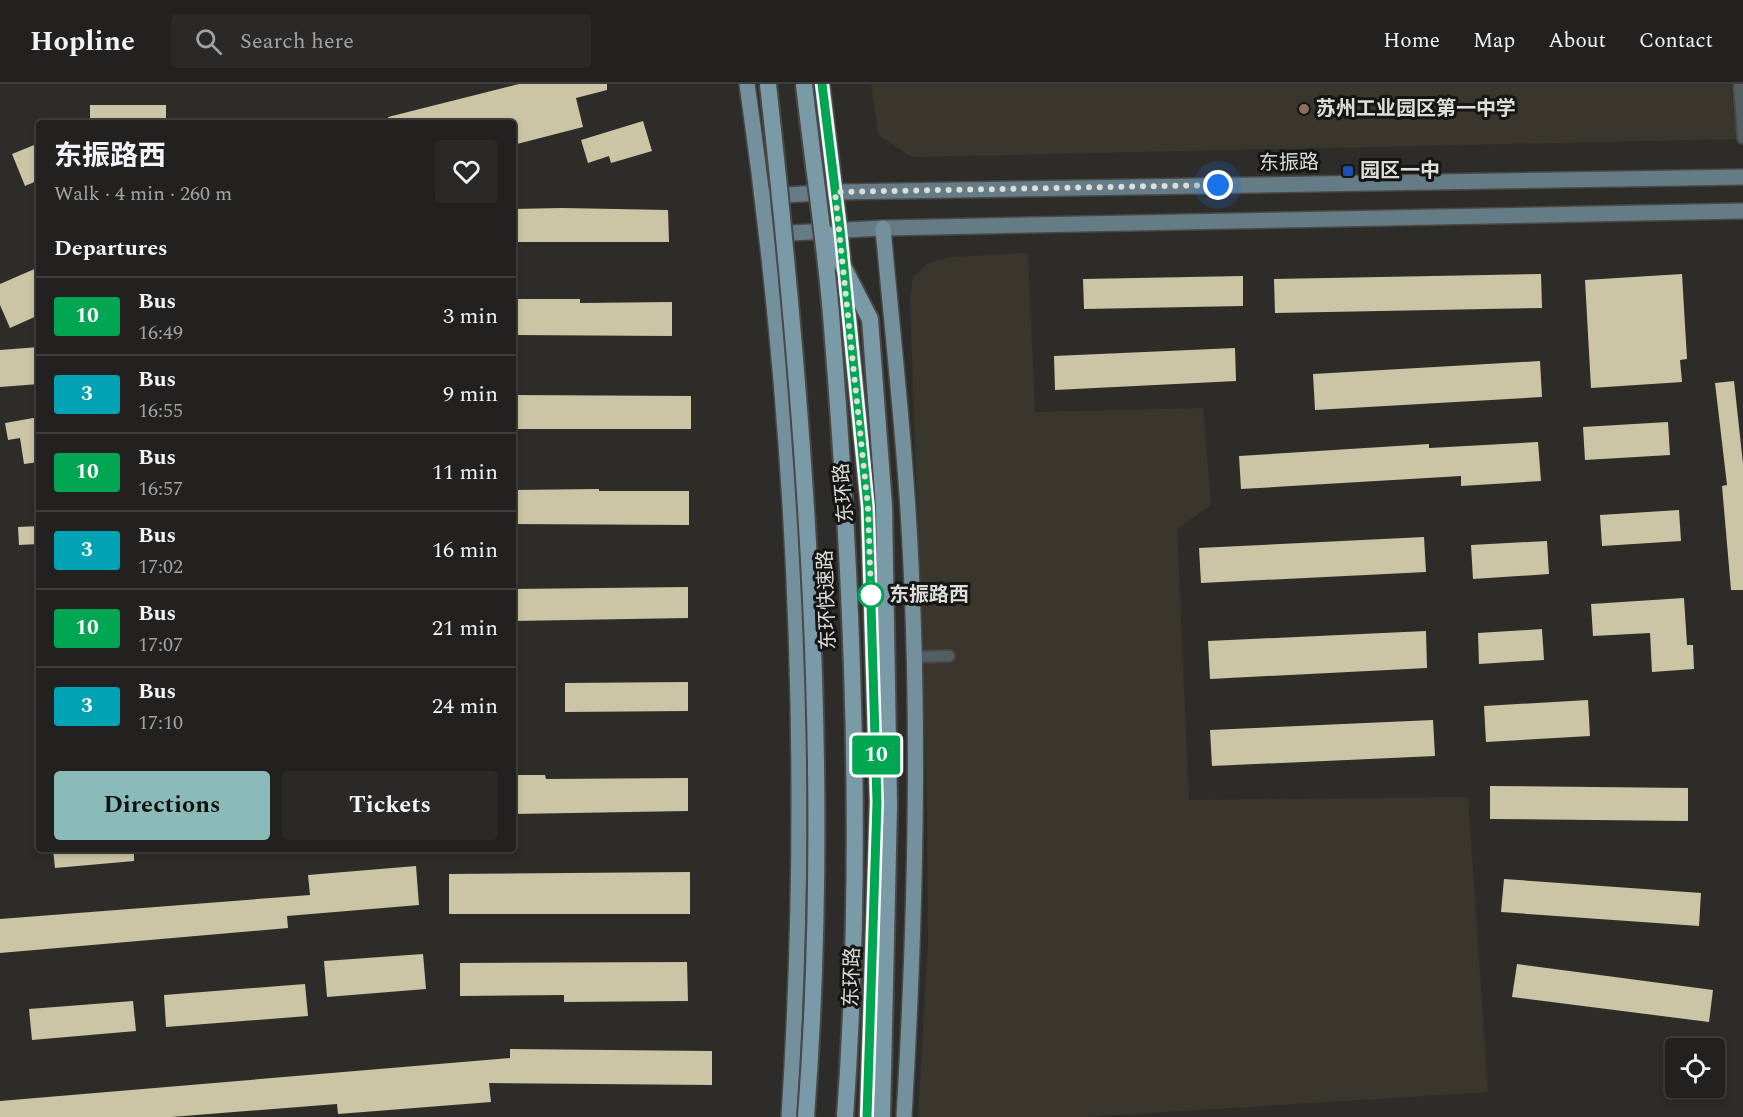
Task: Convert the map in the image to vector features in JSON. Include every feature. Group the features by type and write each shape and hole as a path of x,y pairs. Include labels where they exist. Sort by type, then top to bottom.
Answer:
{"highway":[{"name":"东环快速路","path":"768,84 795,326 808,511 814,655 814,948 806,1117"},
{"name":"东环快速路","path":"804,84 833,336 850,655 852,927 845,1117"},
{"path":"820,221 870,320 884,506 889,805 882,1117"}],"main road":[{"path":"747,84 767,234 790,511 796,655 796,946 789,1117"},
{"name":"东环路","path":"822,84 840,229 868,507 877,802 867,1117"},
{"name":"东振路","path":"763,196 835,192 1743,177"},
{"path":"767,234 840,229 1743,211"},
{"path":"883,228 903,450 912,657 915,790 910,1012 904,1117"},
{"path":"868,507 873,480 890,457 903,450"},
{"path":"873,647 885,657 912,657"}],"lane":[{"path":"1739,84 1743,138"},
{"path":"912,657 949,656"}],"shaded area":[{"name":"苏州工业园区第一中学","path":"871,84 1731,84 1736,139 911,157 878,135"},
{"path":"1028,253 1035,412 1203,408 1211,505 1177,529 1189,800 1468,797 1488,1092 1086,1117 918,1117 928,942 927,810 910,298 913,277 927,264 950,257"}],"building":[{"path":"519,84 607,84 607,90 576,98 583,127 516,144 516,120 388,120 388,117"},
{"path":"90,105 166,105 166,120 90,120"},
{"path":"643,121 652,151 611,163 609,156 588,163 581,140"},
{"path":"36,144 36,181 25,186 12,154"},
{"path":"516,209 668,210 669,242 516,242"},
{"path":"36,268 36,316 10,328 0,305 0,284"},
{"path":"1541,274 1542,308 1275,313 1274,279"},
{"path":"1682,274 1687,359 1680,360 1682,382 1591,388 1585,280"},
{"path":"1243,276 1243,306 1084,309 1083,279"},
{"path":"516,299 580,299 580,303 672,302 672,336 516,335"},
{"path":"36,347 36,384 0,387 0,350"},
{"path":"1235,348 1236,381 1055,390 1054,356"},
{"path":"1540,361 1542,397 1315,410 1313,374"},
{"path":"1734,381 1743,464 1743,590 1731,590 1722,486 1727,485 1715,383"},
{"path":"516,395 691,396 691,429 516,429"},
{"path":"36,418 36,462 24,464 20,438 8,440 5,423"},
{"path":"1668,422 1670,455 1585,460 1583,427"},
{"path":"1538,442 1541,481 1461,486 1461,476 1241,489 1239,456 1429,444 1429,448"},
{"path":"516,490 689,491 689,525 516,524"},
{"path":"1679,510 1681,541 1602,546 1600,515"},
{"path":"36,526 36,544 19,545 18,527"},
{"path":"1424,537 1426,572 1201,583 1199,548"},
{"path":"1547,541 1549,574 1473,579 1471,545"},
{"path":"688,587 688,618 516,621 516,589"},
{"path":"1684,598 1687,645 1693,645 1694,669 1652,672 1650,633 1593,636 1591,604"},
{"path":"1542,629 1544,660 1479,664 1478,633"},
{"path":"1426,631 1427,668 1210,679 1208,641"},
{"path":"688,682 688,711 565,712 565,683"},
{"path":"1588,700 1590,736 1486,742 1484,706"},
{"path":"1433,720 1435,756 1212,766 1210,730"},
{"path":"516,775 545,775 546,779 688,778 688,811 516,814"},
{"path":"1490,786 1688,788 1688,821 1490,819"},
{"path":"53,852 134,852 134,861 55,868"},
{"path":"416,866 419,905 287,916 288,928 0,953 0,919 310,895 308,875"},
{"path":"690,872 690,914 449,914 449,874"},
{"path":"1504,879 1701,893 1699,926 1501,912"},
{"path":"423,954 426,989 327,997 324,961"},
{"path":"687,962 688,1001 564,1002 564,995 460,996 460,963"},
{"path":"1517,964 1713,990 1709,1022 1512,997"},
{"path":"305,984 308,1016 166,1027 164,995"},
{"path":"133,1001 136,1031 32,1040 29,1009"},
{"path":"510,1049 712,1051 712,1085 489,1083 491,1102 338,1114 337,1104 171,1117 0,1117 0,1101 510,1058"}],"bus line":[{"name":"10","path":"822,84 840,229 868,507 877,802 867,1117"}],"place":[{"name":"苏州工业园区第一中学","path":"1304,109"},
{"name":"园区一中","path":"1348,171"},
{"name":"东振路西","path":"871,595"}],"route":[{"path":"871,595 868,507 835,192 1218,185"}]}
